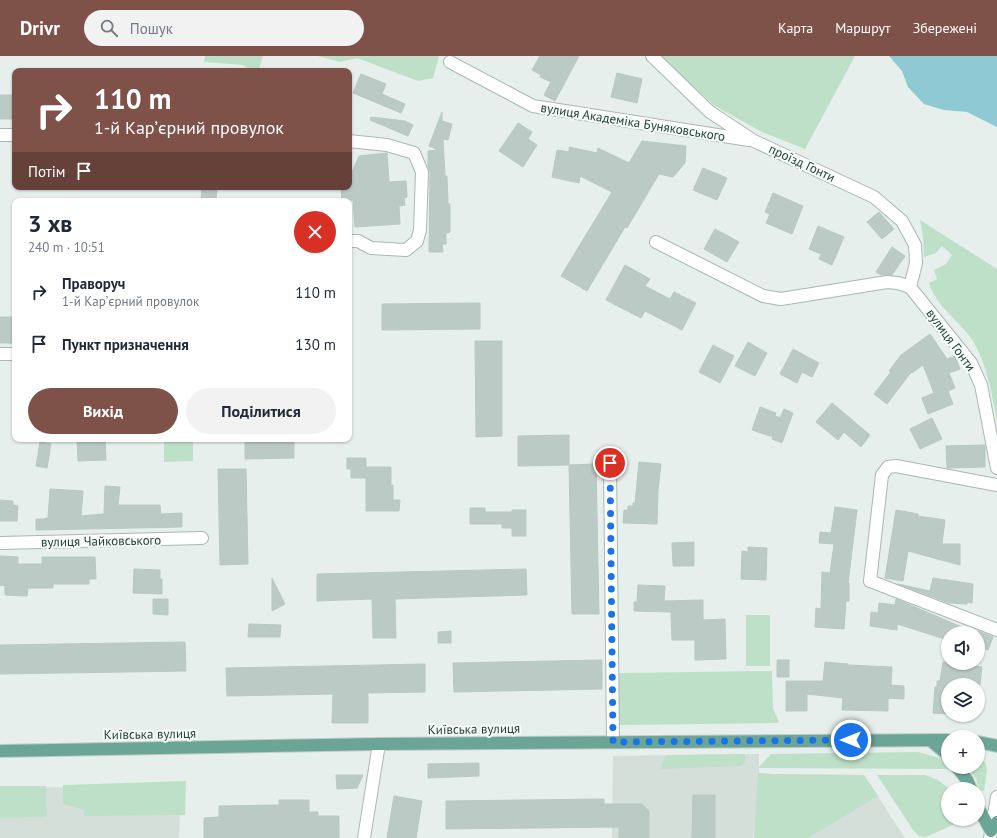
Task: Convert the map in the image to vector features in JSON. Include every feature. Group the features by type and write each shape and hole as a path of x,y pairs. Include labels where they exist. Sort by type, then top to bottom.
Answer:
{"main road":[{"path":"930,740 941,750"},
{"name":"Київська вулиця","path":"0,751 379,744 941,740"},
{"path":"985,743 997,746"},
{"path":"985,818 993,830"}],"street":[{"name":"проїзд Гонти","path":"652,56 710,112 754,141 874,197 902,221 915,245 916,264 910,287"},
{"name":"вулиця Академіка Буняковського","path":"450,62 533,106 754,141"},
{"path":"0,135 12,135"},
{"path":"352,141 387,145 414,153 422,172 420,230 417,241 406,250 371,248 358,241 352,241"},
{"path":"656,242 763,296 781,299 876,283 898,283 910,287"},
{"name":"вулиця Гонти","path":"910,287 971,363 981,385 997,468"},
{"path":"0,354 12,354"},
{"path":"610,463 613,742"},
{"path":"997,485 896,466 888,467 882,475 870,581 997,630"},
{"name":"вулиця Чайковського","path":"0,542 202,538"},
{"path":"364,838 379,744"},
{"path":"993,830 997,797"}],"shaded area":[{"path":"759,754 759,773 864,775 905,838 754,838 756,809 753,838 612,838 613,756"},
{"path":"181,786 179,838 0,838 0,788"}],"green space":[{"path":"205,56 263,56 259,68 248,68 243,65 204,62"},
{"path":"318,56 439,56 433,78 418,81 357,58 340,62"},
{"path":"660,56 855,56 805,149 762,132 715,106"},
{"path":"920,220 997,269 997,421 988,380 978,350 968,334 937,299 932,292 929,283 937,279 934,270 946,264 952,255 942,246 936,253 924,257"},
{"path":"164,442 193,442 193,461 164,462"},
{"path":"746,615 770,615 770,666 746,666"},
{"path":"772,671 773,708 779,722 777,723 618,725 619,673"},
{"path":"918,752 940,758 941,769 758,768 771,754"},
{"path":"745,754 745,761 742,766 661,769 662,763 667,755"},
{"path":"985,763 987,771 985,784 985,782 977,782 973,774 985,774"},
{"path":"758,773 864,775 878,796 808,838 754,838"},
{"path":"877,775 925,775 941,782 941,826 950,826 926,837 919,836 913,830"},
{"path":"186,781 185,815 84,816 84,810 63,804 63,785"},
{"path":"0,786 46,786 47,817 0,818"}],"water":[{"path":"889,56 997,56 997,127 967,112 944,110 924,104 908,87 902,71"}],"building":[{"path":"540,56 579,56 555,101 544,95 551,82 540,77 541,75 532,70"},
{"path":"617,73 642,79 637,103 611,97"},
{"path":"361,74 386,84 382,94 405,104 401,113 353,93"},
{"path":"0,95 12,95 12,119 0,119"},
{"path":"442,112 442,121 452,124 448,140 443,139 448,204 450,204 450,232 446,233 446,244 442,244 443,252 429,252 430,172 428,166 428,151 438,150 429,146"},
{"path":"371,117 405,121 413,125 408,136 370,120"},
{"path":"518,123 532,132 528,139 537,145 523,167 499,151"},
{"path":"642,141 686,146 685,163 673,177 659,174 587,291 561,276 612,192 580,176 579,183 552,177 557,150 569,152 569,147 597,153 598,148 629,163"},
{"path":"387,153 389,182 406,181 407,197 404,198 405,205 399,206 400,224 355,227 353,200 352,198 342,198 341,190 352,190 352,172 359,156"},
{"path":"703,168 727,178 717,200 693,190"},
{"path":"202,190 217,190 216,198 201,198"},
{"path":"773,193 803,206 792,234 766,223 770,214 765,212"},
{"path":"879,212 894,229 882,239 867,222"},
{"path":"818,226 844,237 832,265 819,259 821,254 809,249"},
{"path":"715,229 739,242 727,262 704,249"},
{"path":"892,247 905,256 892,275 881,275 876,272"},
{"path":"625,265 650,279 645,286 670,299 674,292 696,303 682,330 645,311 641,318 606,300"},
{"path":"480,303 480,329 382,330 382,304"},
{"path":"0,317 12,317 12,343 0,343"},
{"path":"930,334 947,359 955,356 960,369 949,373 955,388 948,391 953,404 928,414 922,398 934,393 923,365 908,376 887,404 874,394 891,372 889,371 901,355"},
{"path":"475,341 502,341 502,436 476,437"},
{"path":"748,342 767,353 755,376 735,366"},
{"path":"713,345 734,356 720,383 699,372"},
{"path":"793,349 819,363 812,377 802,372 797,383 780,374"},
{"path":"832,403 870,435 861,447 844,432 838,440 816,422"},
{"path":"760,407 776,413 775,416 780,418 784,409 793,413 782,443 772,439 773,437 752,430"},
{"path":"932,418 942,439 920,449 910,429"},
{"path":"569,435 569,465 518,466 518,436"},
{"path":"40,442 51,444 47,468 36,466"},
{"path":"77,442 105,442 106,460 78,461"},
{"path":"245,442 294,442 294,458 245,459"},
{"path":"985,445 985,467 947,468 946,446"},
{"path":"347,458 366,458 366,467 391,467 393,500 400,500 399,511 366,511 366,478 351,478 351,469 347,469"},
{"path":"639,462 661,464 658,490 657,524 623,523 624,510 628,510 628,506 633,506 633,503 635,503"},
{"path":"596,464 599,614 572,614 569,465"},
{"path":"218,469 246,469 248,564 220,565"},
{"path":"105,486 120,487 118,505 160,505 161,514 182,513 182,527 36,530 36,519 48,518 50,489 83,491 81,516 104,514"},
{"path":"0,500 13,501 13,505 18,506 17,521 0,521"},
{"path":"835,507 857,510 848,583 849,601 846,601 844,629 815,627 816,608 821,609 822,572 830,573 834,544 819,543 820,532 831,533"},
{"path":"470,508 485,508 485,512 512,512 512,510 526,510 526,536 512,536 512,528 502,528 502,524 470,524"},
{"path":"896,510 918,514 918,516 945,520 942,544 960,544 960,565 908,551 903,581 885,578"},
{"path":"694,542 694,566 673,566 672,543"},
{"path":"748,547 767,548 766,580 741,579 742,551 748,552"},
{"path":"0,556 18,557 18,564 42,564 42,557 95,557 96,579 89,579 89,584 53,584 53,588 28,588 27,596 5,595 5,586 0,585"},
{"path":"134,569 160,570 160,579 162,579 162,594 133,593"},
{"path":"526,569 527,595 395,599 396,638 373,638 372,599 317,601 317,574"},
{"path":"272,578 285,604 272,611"},
{"path":"933,578 973,584 972,603 949,603 898,584 930,591"},
{"path":"638,585 665,586 664,601 703,600 703,620 725,619 726,659 695,660 695,640 672,640 671,612 634,611 634,602 637,602"},
{"path":"153,599 168,599 168,615 153,614"},
{"path":"896,599 960,626 941,626 941,638 897,624 897,630 870,626 871,612 878,613 879,603 895,605"},
{"path":"249,624 281,625 280,637 248,637"},
{"path":"451,631 451,643 438,643 438,632"},
{"path":"985,634 993,637 988,650 985,649"},
{"path":"185,642 186,671 0,674 0,645"},
{"path":"602,660 602,689 454,692 453,663"},
{"path":"777,660 789,660 789,677 777,677"},
{"path":"825,662 848,665 892,667 891,685 904,686 904,699 888,698 888,711 842,710 843,698 807,694 807,711 786,711 786,681 823,681"},
{"path":"425,664 425,692 368,693 368,723 332,723 333,694 227,696 226,668"},
{"path":"942,670 982,670 981,678 941,678 941,714 933,713 935,687 937,687 937,681 940,681"},
{"path":"479,763 479,776 428,778 428,764"},
{"path":"336,775 363,775 357,788 337,789"},
{"path":"693,795 715,795 715,838 692,838"},
{"path":"394,796 422,801 416,838 387,838"},
{"path":"604,799 604,804 642,804 649,811 649,838 619,838 619,827 446,829 446,801"},
{"path":"279,800 309,800 309,812 318,812 318,816 339,816 339,838 204,838 204,818 219,817 219,806 279,805"}],"route":[{"path":"610,463 613,742 851,740"}]}
